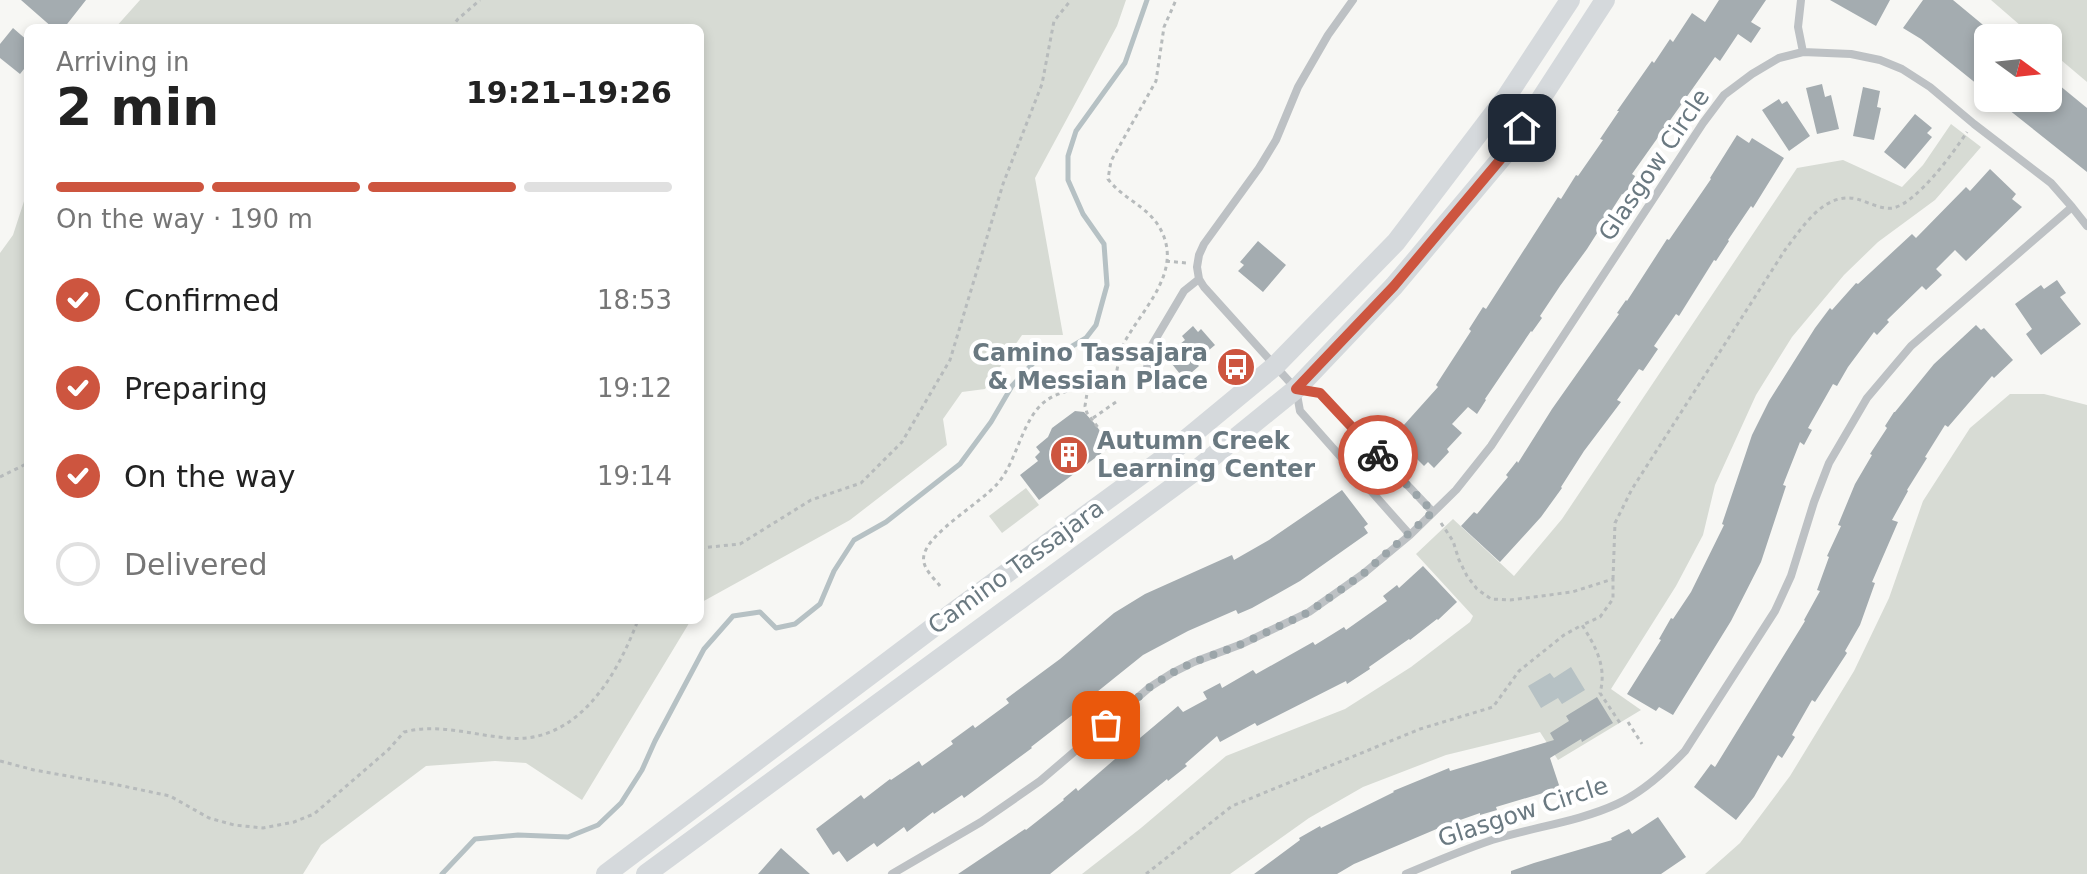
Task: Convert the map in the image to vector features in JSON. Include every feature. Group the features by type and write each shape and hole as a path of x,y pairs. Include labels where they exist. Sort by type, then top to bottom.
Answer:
{"main road":[{"name":"Camino Tassajara","path":"606,874 1160,461 1275,366 1396,242 1507,96 1570,0"},
{"name":"Camino Tassajara","path":"646,874 1195,471 1296,389 1394,286 1505,154 1605,0"}],"street":[{"path":"1353,0 1328,35 1298,87 1276,140 1204,244 1197,264 1199,279 1209,295 1296,389 1300,411 1410,535"},
{"path":"1801,0 1798,27 1803,52"},
{"name":"Glasgow Circle","path":"892,874 981,822 1040,781 1150,687 1194,662 1242,644 1309,612 1363,574 1410,535 1456,490 1491,446 1724,95 1779,58 1803,52 1851,54 1880,60 1902,69 1930,87 2051,183 2072,207 1911,346 1867,398 1829,463 1791,576 1775,611 1685,751 1668,769 1619,803 1493,840 1406,874"},
{"path":"2072,207 2087,226"},
{"path":"1146,378 1149,350 1184,291 1199,279"},
{"path":"1296,389 1320,393 1433,512"}],"path":[{"path":"454,24 480,0"},
{"path":"704,548 740,544 811,500 861,483 902,442 950,360 1003,184 1042,84 1054,21 1071,0"},
{"path":"940,586 925,567 923,555 931,540 997,485 1010,466 1032,415 1048,399 1088,387 1112,384 1118,374 1117,360 1122,345 1159,289 1168,245 1158,224 1141,205 1117,191 1108,179 1111,161 1156,81 1164,27 1176,0"},
{"path":"1146,874 1232,806 1420,729 1493,707 1519,671 1564,635 1600,617 1613,599 1615,523 1632,489 1785,250 1823,206 1845,197 1885,208 1901,205 1942,168 1974,124"},
{"path":"1166,261 1197,264"},
{"path":"1088,387 1086,409 1115,450"},
{"path":"1092,419 1116,402"},
{"path":"0,477 24,465"},
{"path":"1433,512 1453,541 1467,576 1477,589 1491,599 1510,600 1572,592 1613,579"},
{"path":"0,761 170,796 209,818 234,825 278,827 314,814 388,750 404,732 432,727 510,739 538,737 560,727 590,704 611,678 637,624"},
{"path":"1582,625 1595,646 1602,668 1600,693 1622,726"},
{"path":"1628,722 1642,744"}],"shaded area":[{"path":"140,0 1126,0 1117,26 1035,178 1063,335 1022,335 985,389 962,392 943,419 947,445 850,520 704,601 704,24 119,24"},
{"path":"1991,0 2087,0 2087,82 2062,61 2062,24 2019,24"},
{"path":"1951,124 1981,147 1935,200 1878,242 1844,275 1792,337 1756,395 1715,485 1703,535 1676,586 1611,689 1641,710 1558,760 1540,732 1446,755 1363,787 1309,818 1230,874 1082,874 1226,756 1345,709 1411,667 1470,622 1473,616 1416,554 1453,519 1514,576 1562,519 1797,168 1843,160 1902,187 1923,165"},
{"path":"24,201 24,624 689,624 582,800 526,763 495,761 426,766 321,845 303,874 0,874 0,253 13,235"},
{"path":"2010,394 2044,394 2087,405 2087,874 1705,874 1740,843 1790,776 1854,671 1889,598 1923,501 1970,428"},
{"path":"1026,488 1039,505 1002,533 989,516"},
{"path":"1571,667 1585,690 1562,704 1558,698 1541,708 1528,686 1550,673 1554,678"}],"building":[{"path":"21,0 86,0 67,24 48,24"},
{"path":"1719,0 1766,0 1751,22 1761,28 1751,43 1738,34 1720,61 1715,57 1632,174 1635,176 1633,182 1560,286 1477,414 1468,407 1452,424 1462,433 1447,449 1449,452 1434,468 1428,462 1424,466 1394,436 1438,387 1436,385 1483,307 1486,309 1558,197 1561,199 1603,140 1600,139 1617,111 1652,61 1654,63 1670,39 1673,42 1692,13 1705,22"},
{"path":"1830,0 1890,0 1876,26"},
{"path":"1923,0 1953,0 1982,24 1974,24 1974,82 1921,39 1903,28"},
{"path":"13,28 24,38 24,69 20,74 0,58 0,44"},
{"path":"1822,84 1825,97 1831,95 1839,129 1817,134 1806,88"},
{"path":"1863,87 1880,91 1877,107 1881,108 1874,140 1853,136"},
{"path":"2062,87 2087,108 2087,172 2012,112 2062,112"},
{"path":"1779,99 1782,104 1787,101 1810,136 1789,151 1762,110"},
{"path":"1915,114 1932,128 1927,133 1932,137 1905,169 1884,152"},
{"path":"1737,135 1749,143 1752,138 1784,158 1679,316 1676,314 1654,346 1658,349 1643,371 1639,369 1617,400 1621,402 1584,451 1562,488 1541,517 1500,562 1461,526 1474,512 1477,514 1518,463 1667,239 1711,179"},
{"path":"1990,169 2016,194 2012,199 2022,207 1966,261 1955,250 1936,269 1942,275 1926,290 1922,286 1887,320 1889,322 1877,335 1874,332 1837,386 1833,384 1808,428 1812,430 1804,445 1800,442 1783,485 1786,486 1761,562 1731,621 1673,715 1659,707 1656,711 1627,694 1671,618 1691,592 1724,525 1752,435 1769,401 1815,328 1856,283 1912,234 1916,238 1966,187 1970,191"},
{"path":"1258,241 1286,265 1263,292 1238,271 1244,265 1240,262"},
{"path":"2057,280 2066,293 2060,297 2081,324 2041,355 2026,334 2032,329 2015,304 2041,285 2044,289"},
{"path":"1976,325 1981,330 1984,328 2013,360 1994,378 1992,376 1948,427 1945,425 1925,457 1892,520 1898,522 1872,582 1875,583 1860,625 1845,651 1847,653 1815,702 1812,700 1782,758 1778,755 1754,797 1736,820 1694,787 1711,764 1715,767 1805,621 1820,591 1817,590 1827,556 1841,526 1838,525 1870,454 1887,428 1885,426 1934,364"},
{"path":"1193,326 1198,332 1201,329 1215,345 1195,362 1199,366 1184,379 1172,364 1175,361 1169,353 1185,340 1182,336"},
{"name":"Autumn Creek Learning Center","path":"1075,411 1084,412 1111,446 1039,500 1020,475 1038,461 1035,457 1040,452 1036,447 1048,437 1052,428"},
{"path":"1342,490 1368,524 1364,527 1368,533 1300,581 1252,608 1238,614 1236,610 1143,655 1032,748 964,798 962,795 933,812 907,832 904,827 877,847 874,843 847,862 839,851 833,855 816,829 861,795 864,799 919,761 922,766 953,744 951,741 1009,703 1006,699 1114,613 1145,594 1232,555 1234,560"},
{"path":"1423,566 1457,602 1438,620 1370,669 1347,684 1346,681 1257,726 1255,723 1220,742 1217,736 1185,764 1187,766 1050,874 958,874 1026,830 1076,788 1078,791 1178,706 1183,712 1207,699 1203,692 1220,683 1222,688 1253,670 1256,674 1313,642 1315,645 1344,627 1346,630 1387,601 1383,596 1397,585 1399,588"},
{"path":"1597,697 1613,723 1550,758 1560,788 1446,825 1337,874 1254,874 1299,838 1393,791 1449,768 1450,771 1554,740 1550,733 1569,721 1566,716"},
{"path":"1658,817 1686,857 1661,874 1511,874 1511,871 1534,863 1612,840 1629,829 1632,834"},
{"path":"781,848 810,874 758,874"}],"waterway":[{"path":"442,874 475,839 518,835 568,837 598,825 621,803 642,770 704,649 733,616 760,612 776,628 795,624 820,604 834,571 854,540 886,522 960,464 991,422 1012,386 1036,360 1064,351 1086,338 1096,325 1107,285 1104,244 1083,214 1068,180 1068,156 1076,131 1125,63 1147,0"}],"way so far":[{"path":"1106,725 1150,687 1172,673 1309,612 1363,574 1410,535 1433,512 1378,455"}],"place":[{"name":"Camino Tassajara & Messian Place","path":"1236,367"},
{"name":"Autumn Creek Learning Center","path":"1069,455"}],"route":[{"path":"1378,455 1320,393 1296,389 1394,286 1505,154 1522,128"}]}
